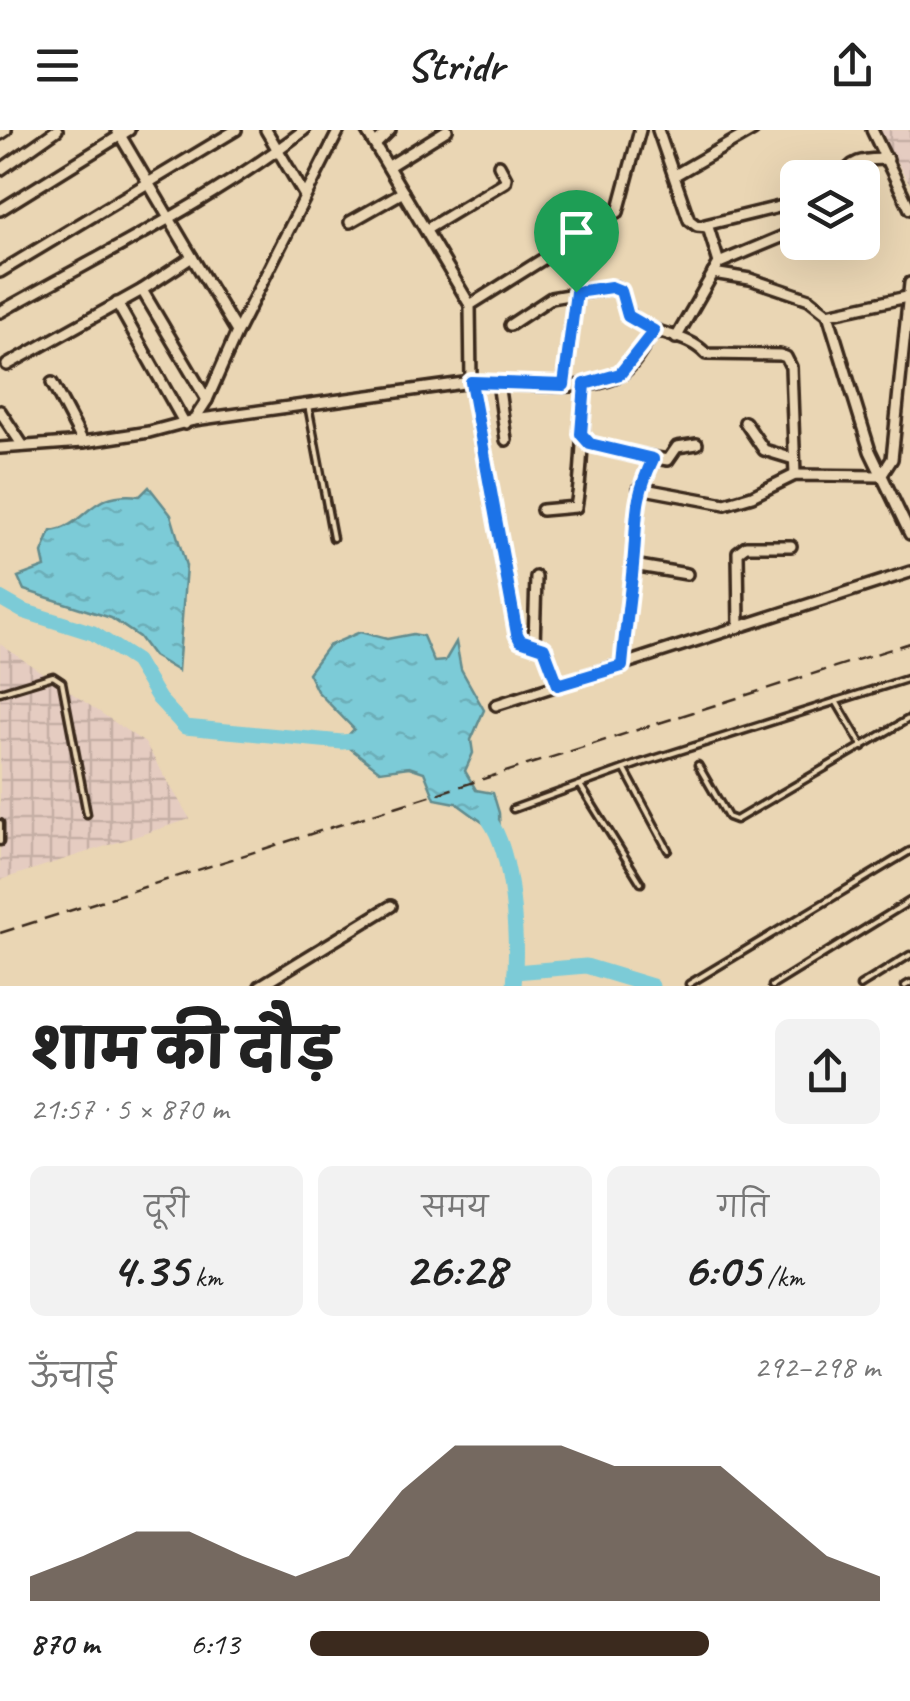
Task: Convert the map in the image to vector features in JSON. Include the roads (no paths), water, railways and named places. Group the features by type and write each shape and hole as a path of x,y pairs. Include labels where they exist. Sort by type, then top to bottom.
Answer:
{"street":[{"path":"0,170 57,130"},
{"path":"0,272 236,130"},
{"path":"266,130 306,196"},
{"path":"0,312 170,216 277,151 304,130"},
{"path":"190,422 208,400 237,332 339,130"},
{"path":"366,130 470,305 471,382 517,634 520,640 548,654 558,685"},
{"path":"376,144 390,130"},
{"path":"389,166 447,130"},
{"path":"470,305 618,212 640,130"},
{"path":"658,130 689,220 697,226 780,207"},
{"path":"675,175 753,130"},
{"path":"872,130 910,209"},
{"path":"0,210 122,132 237,332"},
{"path":"857,160 888,158"},
{"path":"427,229 505,182 499,165"},
{"path":"350,222 403,192"},
{"path":"705,226 710,230 719,262"},
{"path":"676,338 719,262 780,237"},
{"path":"7,365 142,290 192,257"},
{"path":"713,273 750,279 809,298 828,314 870,451 910,534"},
{"path":"881,476 892,460 910,284"},
{"path":"510,325 551,298 618,288 626,313 654,331 696,345 710,354 780,354 791,367 795,475"},
{"path":"142,290 208,400"},
{"path":"564,385 576,292"},
{"path":"828,314 906,297"},
{"path":"117,303 190,422"},
{"path":"0,448 83,442 190,422 471,382 585,384 620,374 654,331"},
{"path":"498,382 506,440"},
{"path":"52,383 83,442"},
{"path":"542,510 576,507 585,442 581,431 585,384"},
{"path":"0,411 23,446"},
{"path":"744,422 764,450 794,459"},
{"path":"585,442 668,460 677,447 697,444"},
{"path":"622,666 639,488 653,459"},
{"path":"639,488 725,504 795,475 881,476"},
{"path":"738,627 738,552 746,546 791,546"},
{"path":"633,564 688,574"},
{"path":"496,705 910,572"},
{"path":"534,644 536,577"},
{"path":"260,986 277,981 391,906"}],"lane":[{"path":"308,405 334,538"},
{"path":"0,692 53,676 62,682 87,814"},
{"path":"513,809 910,678"},
{"path":"836,701 863,747"},
{"path":"698,765 728,817 736,820 910,718"},
{"path":"625,770 668,850"},
{"path":"580,785 640,883"},
{"path":"0,824 0,842"},
{"path":"689,984 910,851"},
{"path":"772,986 910,901"},
{"path":"860,986 910,955"}],"water":[{"path":"149,487 171,515 186,566 178,671 153,656 139,637 111,618 24,590 18,577 45,567 42,553 51,531 63,528 109,498 140,496"},
{"path":"360,632 387,639 423,636 434,662 445,661 456,642 461,669 484,710 471,740 473,753 465,771 476,790 493,793 500,835 456,803 435,799 424,772 409,767 380,771 342,742 354,729 317,691 308,673 328,646"}],"waterway":[{"path":"0,598 23,611 93,633 136,661 159,699 185,727 342,742 362,740"},
{"path":"489,820 509,876 514,986"},
{"path":"515,972 586,966 652,986"}],"railway":[{"path":"0,933 910,643"}]}
